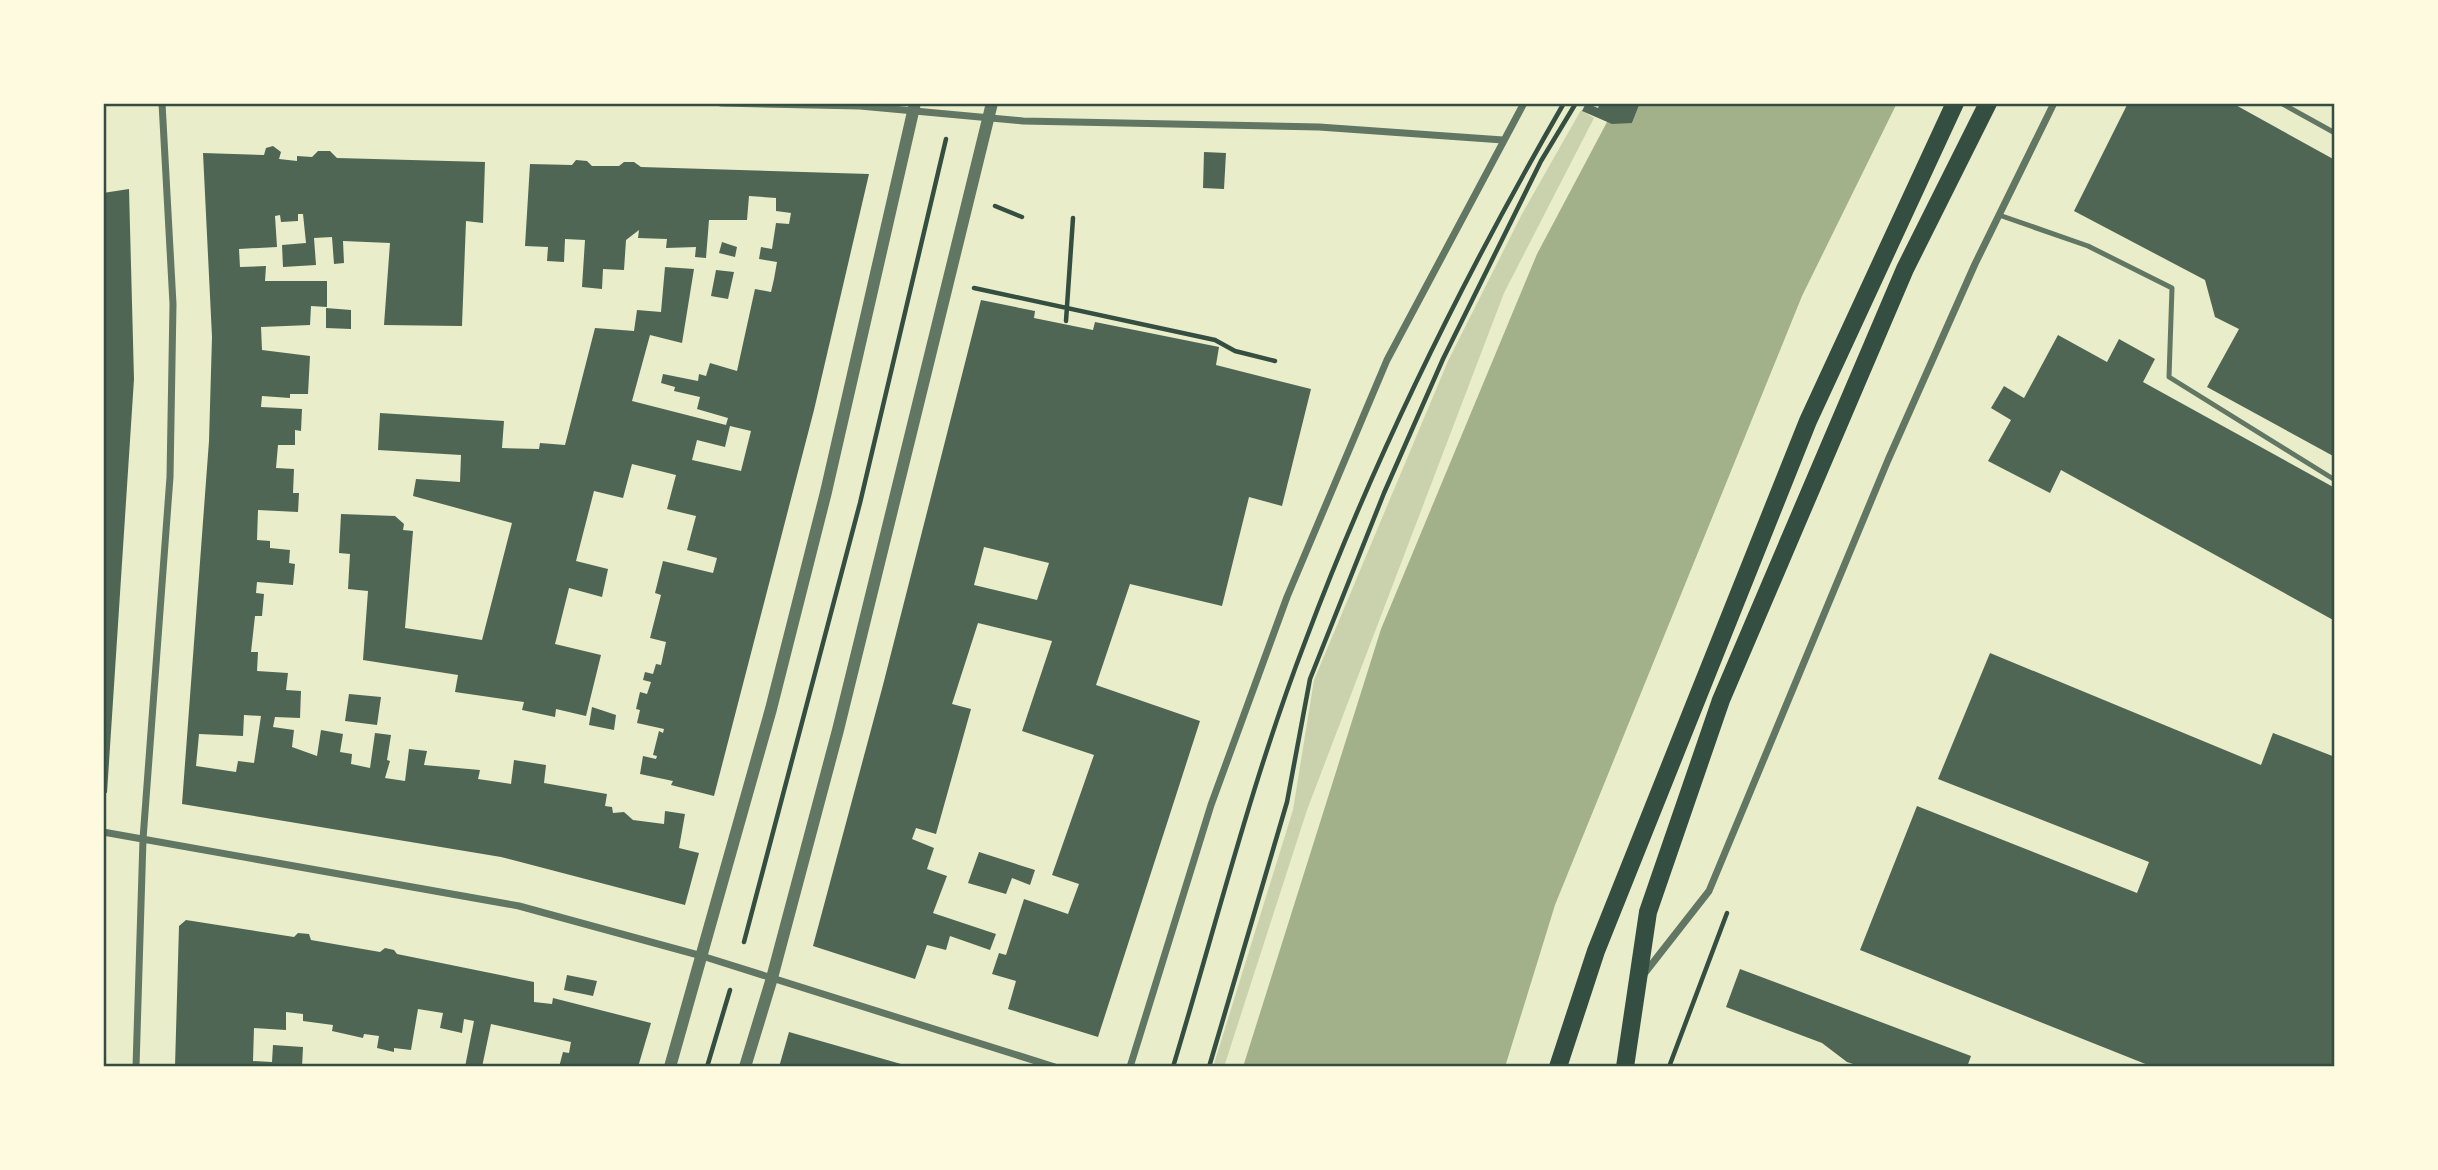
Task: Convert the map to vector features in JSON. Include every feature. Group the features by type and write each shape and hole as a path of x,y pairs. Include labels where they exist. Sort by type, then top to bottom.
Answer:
{"main road":[{"path":"1558,1067 1596,951 1808,421 1955,103"},
{"path":"1625,1067 1648,912 1721,700 1905,269 1988,103"}],"street":[{"path":"136,1067 143,839 170,463 173,304 162,103"},
{"path":"721,103 915,107 951,115 990,118 1319,127 1503,141"},
{"path":"745,1067 772,978 838,730 992,103"},
{"path":"1130,1067 1211,805 1287,597 1387,360 1524,103"},
{"path":"1639,980 1709,891 1888,460 1999,215 2054,103"},
{"path":"670,1067 771,709 826,492 915,107"},
{"path":"103,832 519,906 702,956 1055,1067"}],"lane":[{"path":"2281,103 2335,134"},
{"path":"1999,215 2088,246 2172,288 2169,377 2335,480"}],"path":[{"path":"1173,1067 1269,750 1305,642 1423,365 1564,103"},
{"path":"1209,1067 1287,802 1310,679 1384,493 1432,383 1541,160 1576,103"},
{"path":"707,1067 737,967 853,530 951,115"},
{"path":"1533,157 1541,160"},
{"path":"990,204 1022,217"},
{"path":"1066,321 1073,218"},
{"path":"948,283 1215,340 1235,351 1275,361"}],"shaded area":[{"path":"1640,103 1897,103 1802,296 1555,905 1505,1067 1243,1067 1381,629 1537,254 1607,122 1632,123"},
{"path":"1581,110 1594,118 1504,293 1307,810 1224,1067 1213,1067 1293,810 1314,680 1448,361 1522,214"}],"building":[{"path":"1586,103 1598,108 1600,103 1640,103 1632,123 1612,124 1582,111"},
{"path":"2128,103 2232,103 2335,160 2335,457 2207,387 2239,329 2215,317 2205,280 2074,211"},
{"path":"273,146 281,152 279,159 297,161 297,156 312,157 318,151 330,151 337,158 485,162 483,223 466,221 462,326 384,325 390,243 343,241 344,263 334,264 332,237 314,238 316,265 283,267 282,245 306,243 303,214 298,214 298,221 281,222 280,215 275,216 277,247 239,249 240,267 266,266 265,281 327,281 327,307 311,306 310,325 261,327 262,350 310,356 308,394 290,394 290,398 262,396 261,407 302,409 301,431 295,430 295,445 278,445 276,468 294,469 293,493 299,493 298,512 258,510 257,540 270,541 270,548 290,550 289,563 295,564 293,585 257,582 256,593 264,594 262,616 255,616 251,652 258,652 257,671 288,673 286,690 301,691 300,718 275,717 273,727 294,730 292,747 317,756 321,730 343,734 340,752 352,754 351,764 370,768 375,733 391,735 387,760 390,761 385,778 405,781 409,749 427,751 424,765 480,770 478,779 511,784 514,760 546,765 544,783 607,794 605,806 612,807 613,813 624,812 633,820 664,824 665,811 685,814 679,848 699,853 685,905 501,857 182,804 209,441 212,337 203,153 264,155 266,148","holes":["244,715 261,716 254,763 238,761 236,772 196,766 199,734 243,736"]},
{"path":"1204,152 1226,153 1224,189 1203,188"},
{"path":"576,160 587,161 592,166 619,166 624,162 634,162 641,167 869,174 814,410 714,796 671,785 673,781 640,774 643,756 656,759 657,756 653,755 659,731 663,733 664,729 637,723 640,710 636,709 640,692 647,694 651,682 643,680 645,672 653,674 656,664 661,665 666,642 650,638 661,595 655,593 663,561 713,573 717,558 687,550 696,516 667,509 676,475 632,464 623,498 594,491 576,561 608,569 602,597 569,588 555,644 601,655 586,716 556,709 555,717 522,710 524,702 455,692 458,675 363,660 368,591 348,589 350,554 339,553 341,514 395,516 404,524 403,530 413,531 405,628 482,640 512,523 413,496 416,479 460,482 461,455 378,450 380,413 504,421 502,448 539,449 540,443 565,445 595,328 634,331 637,310 661,312 665,267 694,269 682,343 650,335 632,401 726,425 728,418 697,409 700,397 674,391 675,387 661,383 663,374 698,381 699,374 706,376 710,363 737,371 755,289 771,292 774,279 777,262 759,259 761,247 772,249 776,223 789,224 791,213 776,211 776,198 749,196 747,220 709,220 706,258 695,257 696,247 666,248 667,239 638,238 639,230 626,240 624,270 603,269 602,289 582,287 585,240 565,239 564,262 547,261 548,247 525,246 530,164 572,165","holes":["730,426 751,431 741,471 692,460 697,440 725,447"]},
{"path":"129,189 134,379 107,793 103,792 103,193"},
{"path":"722,242 737,247 735,257 719,253"},
{"path":"716,270 734,272 728,299 711,296"},
{"path":"981,300 1035,311 1034,318 1093,330 1095,322 1219,347 1216,365 1311,389 1282,506 1249,497 1222,606 1130,584 1096,685 1200,721 1098,1037 1008,1009 1016,981 992,974 999,953 1006,955 1024,899 1068,914 1079,884 1052,875 1094,755 1022,731 1052,641 978,623 952,704 971,709 936,834 916,828 912,839 934,848 927,869 947,876 933,913 996,934 990,950 950,936 946,950 927,945 915,979 813,946","holes":["984,547 1049,563 1037,600 974,585"]},
{"path":"326,308 351,310 351,329 326,328"},
{"path":"2058,335 2107,362 2119,339 2155,359 2143,382 2335,488 2335,621 2061,470 2050,493 1988,461 2011,420 1991,408 2004,386 2024,398"},
{"path":"1990,653 2261,765 2273,733 2335,757 2335,1067 2153,1067 1860,950 1917,806 2137,893 2149,862 1938,779"},
{"path":"349,694 381,697 377,725 345,721"},
{"path":"592,707 616,715 614,730 589,725"},
{"path":"979,852 1035,870 1030,885 1012,878 1006,894 968,883"},
{"path":"186,920 294,937 298,933 309,934 311,940 380,952 385,948 394,950 397,954 534,982 534,1002 552,1004 553,998 651,1023 638,1067 559,1067 563,1052 569,1053 571,1042 491,1024 482,1067 465,1067 474,1021 464,1019 462,1033 440,1028 443,1013 418,1009 411,1050 394,1048 394,1052 377,1048 379,1036 364,1034 363,1038 332,1031 333,1025 303,1021 303,1014 286,1012 286,1030 254,1028 253,1061 272,1062 273,1045 303,1047 302,1067 175,1067 179,926"},
{"path":"1740,969 1971,1056 1967,1067 1862,1067 1847,1062 1822,1043 1726,1007"},
{"path":"567,975 597,981 593,996 564,990"},
{"path":"789,1032 908,1066 908,1067 779,1067"}]}
